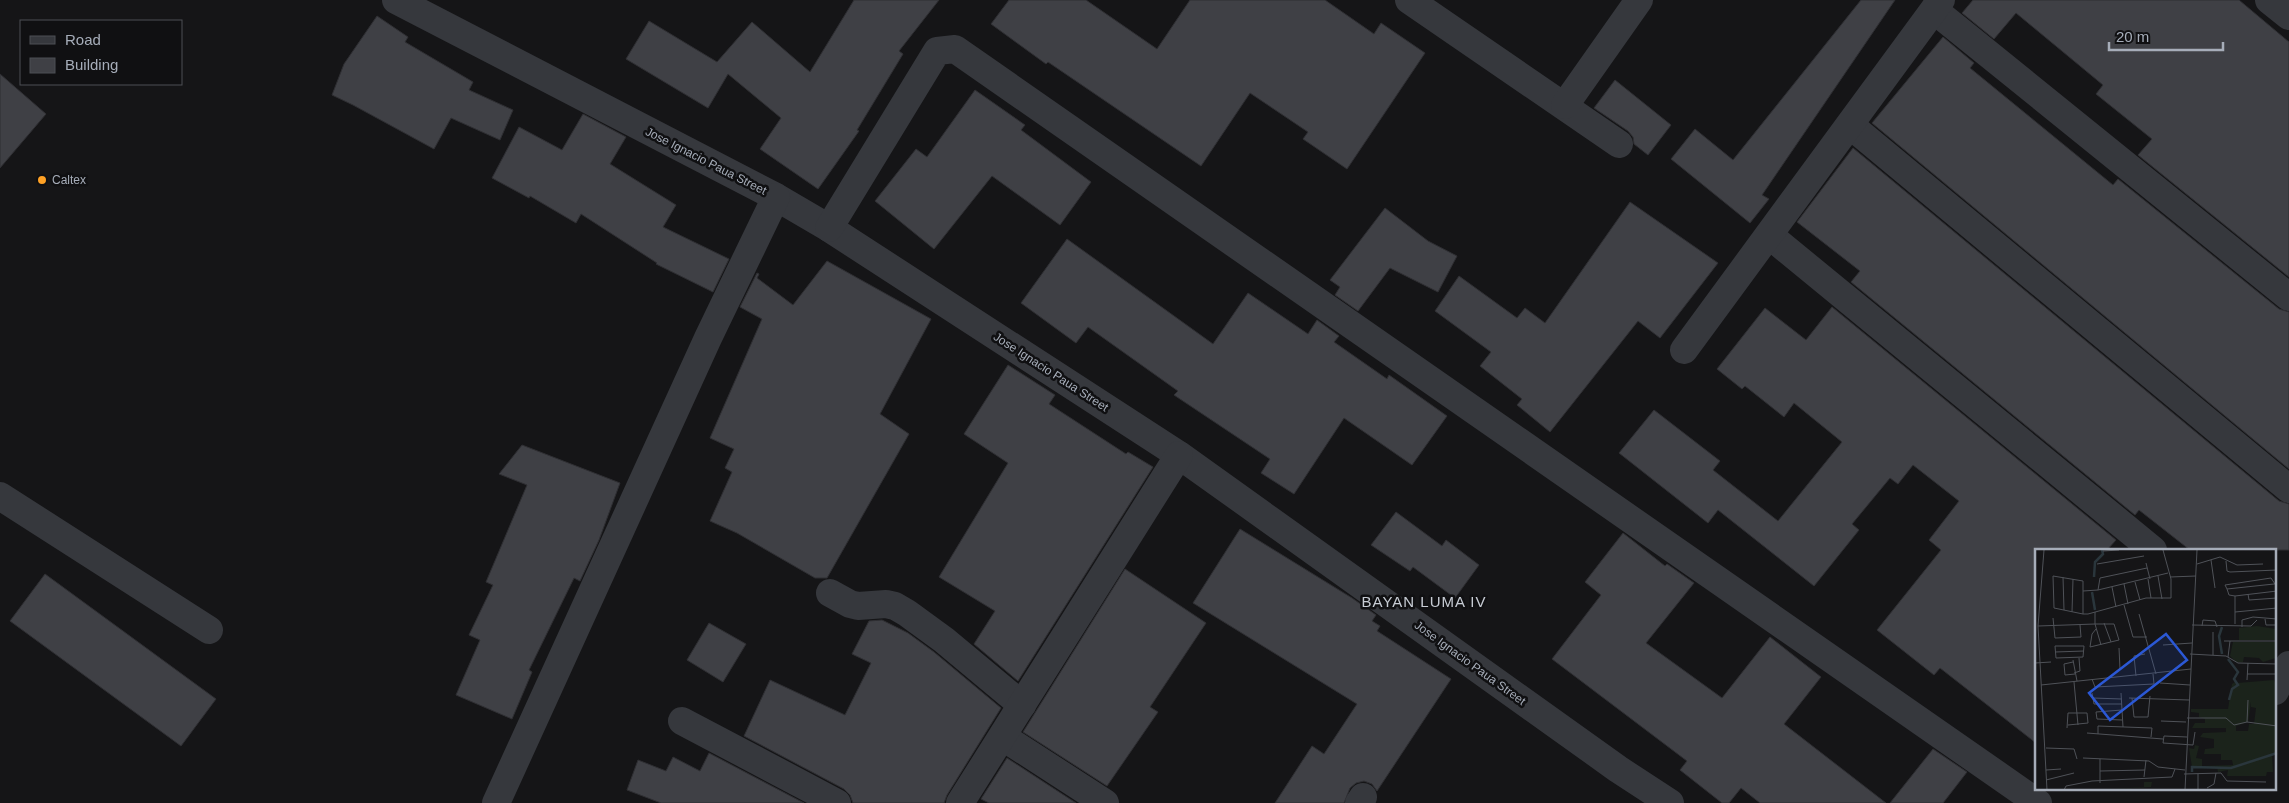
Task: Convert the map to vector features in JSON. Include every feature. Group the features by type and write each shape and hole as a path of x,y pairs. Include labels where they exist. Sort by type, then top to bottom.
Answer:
{"street":[{"name":"Jose Ignacio Paua Street","path":"396,0 776,197 829,228 1179,455 1618,769 1670,803"},
{"path":"1408,0 1565,105 1619,144"},
{"path":"1565,105 1639,0"},
{"path":"2269,0 2289,16"},
{"path":"1684,350 1937,5 2289,297"},
{"path":"829,228 937,51 955,49 2038,803"},
{"path":"1850,125 2289,488"},
{"path":"496,803 708,338 776,197"},
{"path":"1769,235 2152,549"},
{"path":"960,803 1179,455"},
{"path":"0,496 209,630"},
{"path":"830,593 839,599 858,606 874,604 895,606 944,640 1022,705"},
{"path":"2276,652 2289,664 2276,689"},
{"path":"682,721 837,803"},
{"path":"1003,737 1105,803"}],"building":[{"path":"854,0 939,0 899,51 903,54 857,130 859,131 818,189 760,149 781,118 728,74 708,108 626,59 649,21 717,62 752,22 810,72"},
{"path":"1009,0 1086,0 1157,49 1190,0 1325,0 1374,34 1381,23 1425,53 1347,169 1303,139 1308,132 1250,93 1201,166 1048,62 1046,64 991,24"},
{"path":"1861,0 1895,0 1762,195 1769,199 1750,223 1671,159 1695,129 1733,160"},
{"path":"1973,0 2239,0 2289,42 2289,277 2138,155 2152,139 2096,94 2103,85 2016,13 1994,39 1962,13"},
{"path":"377,16 408,37 405,42 473,82 469,90 513,110 500,140 451,118 434,149 332,95 344,64"},
{"path":"1943,37 1974,63 1970,68 2113,185 2118,179 2279,309 2289,312 2289,469 1872,123"},
{"path":"0,74 46,114 0,168"},
{"path":"1615,80 1671,125 1648,155 1634,144 1633,137 1628,131 1594,108"},
{"path":"975,90 1025,125 1021,130 1091,182 1060,225 992,176 934,249 875,201 916,149 927,157"},
{"path":"583,114 626,137 610,164 676,205 663,227 729,259 713,292 656,264 581,214 576,223 530,196 529,198 492,178 519,127 562,150"},
{"path":"1853,148 2279,501 2289,504 2289,550 2189,549 2139,510 2135,515 1851,282 1860,271 1797,222"},
{"path":"1630,202 1718,263 1660,338 1638,321 1550,432 1517,405 1522,399 1480,366 1491,352 1435,311 1459,276 1517,318 1525,308 1545,323"},
{"path":"1385,208 1428,241 1457,256 1438,292 1390,268 1358,311 1335,295 1340,287 1330,280"},
{"path":"1067,239 1213,344 1248,293 1308,334 1317,320 1339,336 1334,342 1387,379 1389,375 1447,416 1412,465 1344,418 1294,494 1261,473 1270,459 1174,395 1178,391 1088,327 1076,343 1021,303"},
{"path":"827,261 931,319 880,414 909,434 827,578 815,578 737,533 710,521 732,472 725,468 734,449 710,438 762,319 740,307 757,273 759,274 757,278 793,305"},
{"path":"1832,307 2116,540 2108,549 2035,549 2035,742 1940,668 1934,675 1877,630 1941,550 1929,540 1959,501 1913,465 1898,484 1890,478 1852,524 1859,530 1814,586 1718,510 1708,523 1619,453 1654,410 1720,461 1713,470 1778,521 1842,442 1794,403 1784,417 1745,386 1742,389 1717,369 1765,308 1806,340"},
{"path":"1008,365 1055,395 1049,404 1126,454 1128,452 1153,467 1018,681 974,644 995,611 939,577 1008,463 964,434"},
{"path":"522,445 620,483 599,540 580,581 574,578 529,670 532,672 512,719 456,695 480,640 469,635 493,585 486,582 527,485 499,474"},
{"path":"1396,512 1442,546 1446,540 1479,565 1455,598 1413,567 1410,571 1371,545"},
{"path":"1240,529 1352,598 1376,615 1372,621 1380,626 1377,631 1451,679 1377,791 1372,784 1364,781 1356,783 1350,788 1344,803 1275,803 1312,746 1324,754 1357,704 1193,603"},
{"path":"1623,533 1665,566 1667,564 1694,583 1646,643 1722,698 1770,637 1821,677 1784,724 1886,803 1760,803 1741,788 1729,803 1722,803 1680,770 1687,761 1552,659 1601,595 1585,582"},
{"path":"1125,569 1206,623 1150,707 1158,712 1107,786 1023,732"},
{"path":"45,574 216,699 181,746 10,621"},
{"path":"882,620 908,633 934,652 1001,708 947,795 944,803 853,803 850,795 844,789 744,736 770,680 845,715 871,663 852,654 869,621"},
{"path":"709,623 746,644 723,682 687,660"},
{"path":"1933,749 1967,772 1943,803 1890,803"},
{"path":"709,753 804,803 661,803 627,790 638,760 666,771 673,757 700,771"},
{"path":"1007,758 1076,803 989,803 981,799"}],"place":[{"name":"Caltex","path":"42,180"}],"district":[{"name":"BAYAN LUMA IV","path":"1424,601"}]}
